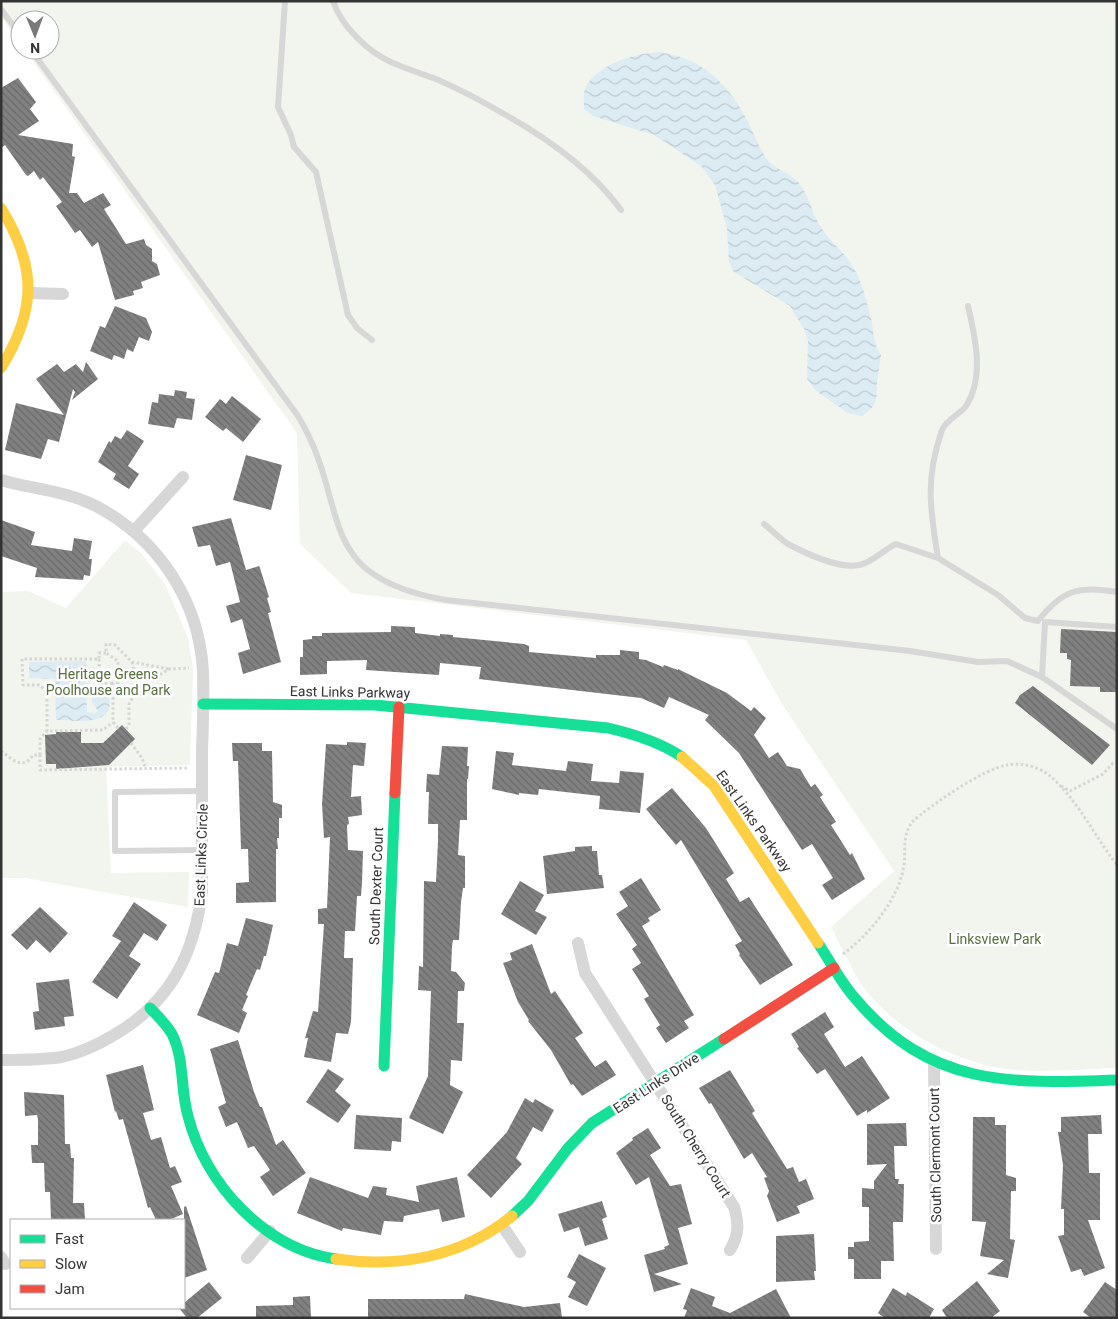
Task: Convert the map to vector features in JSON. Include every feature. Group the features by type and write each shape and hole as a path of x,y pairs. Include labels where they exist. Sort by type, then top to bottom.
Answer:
{"street":[{"path":"1,208 16,233 27,262 30,293 22,332 13,351 1,368"},
{"path":"30,293 63,294"},
{"path":"134,531 183,477"},
{"name":"East Links Circle","path":"1,480 76,498 101,509 134,531 164,563 184,597 197,634 202,667 202,892 198,923 184,962 159,1000 124,1029 84,1050 64,1056 1,1060"},
{"name":"East Links Parkway","path":"202,704 399,707 608,728 633,734 672,750 695,766 714,786 853,996 886,1032 916,1054 969,1075 1007,1082 1117,1080"},
{"name":"South Dexter Court","path":"384,1066 399,707"},
{"name":"South Cherry Court","path":"578,942 585,973 734,1207 738,1230 737,1239 730,1250"},
{"name":"East Links Drive","path":"150,1008 168,1028 178,1049 185,1105 190,1124 207,1163 228,1193 270,1231 299,1247 330,1257 381,1264 429,1258 452,1251 502,1225 532,1199 579,1134 832,965"},
{"name":"South Clermont Court","path":"934,1062 936,1248"},
{"path":"502,1225 520,1252"},
{"path":"247,1258 270,1231"}],"lane":[{"path":"285,1 278,108 291,135 294,147 316,172 348,315 357,328 372,340"},
{"path":"333,1 346,24 378,54 391,63 453,87 523,125 546,140 595,180 608,192 621,210"},
{"path":"1,9 10,22"},
{"path":"38,60 298,416 316,448 339,532 354,557 373,575 400,588 446,600 910,651 978,662 1007,661 1042,677 1117,729"},
{"path":"938,558 930,502 930,482 943,427 965,407 974,391 977,361 975,336 968,306"},
{"path":"764,524 787,543 843,565 858,565 870,561 884,550 896,544 938,558 998,594 1025,618 1038,621 1052,604 1064,596 1090,588 1117,592"},
{"path":"1042,677 1045,622 1117,627"},
{"path":"202,791 115,792 115,851 202,850"}],"path":[{"path":"106,653 106,644 115,645 132,662 138,688"},
{"path":"99,653 106,653 118,661 118,683 100,684 99,659 99,653"},
{"path":"99,659 22,659 23,685 39,685 46,691 47,731 40,739 40,770 189,768"},
{"path":"132,662 169,669 202,667"},
{"path":"126,729 129,725 129,704 138,688 169,669"},
{"path":"113,683 113,722 118,728"},
{"path":"47,731 103,730 113,722"},
{"path":"131,743 142,758 146,769"},
{"path":"1,751 16,762 23,764 29,761 33,755 40,755"},
{"path":"1058,785 1070,791 1103,774 1113,763 1117,762"},
{"path":"832,965 861,940 885,910 903,872 906,830 921,814 982,775 1007,765 1016,764 1040,769 1058,785 1117,866"}],"green space":[{"name":"Linksview Park","path":"1,1 1117,1 1117,1068 1027,1071 980,1064 927,1042 896,1020 869,994 853,971 831,927 894,871 782,704 746,640 351,593 300,544 297,433 32,60 60,60 60,10 10,10 10,29 1,16"},
{"name":"Heritage Greens Poolhouse and Park","path":"125,540 141,553 165,584 188,638 193,669 190,765 106,767 111,873 189,872 188,907 25,878 1,878 1,592 28,591 66,608"}],"water":[{"path":"658,52 688,60 713,75 723,85 741,110 766,158 799,183 823,230 852,265 863,288 875,342 881,355 875,402 873,407 862,416 848,413 816,391 807,379 808,341 804,329 790,306 734,272 729,262 727,228 715,185 701,166 654,135 593,116 584,109 585,89 590,80 598,73 627,58"},
{"path":"86,661 87,712 95,713 98,711 92,702 91,692 109,692 110,704 108,711 99,718 92,720 56,720 55,679 29,678 29,662"}],"building":[{"path":"18,78 36,102 30,109 39,121 18,135 73,144 72,156 75,157 69,193 77,193 84,203 103,193 111,205 104,209 126,244 144,239 146,245 152,249 152,261 157,264 160,275 141,282 143,288 133,291 134,295 115,300 98,242 92,247 80,230 75,233 56,206 62,202 43,177 40,180 34,171 28,176 26,175 5,145 1,148 1,88"},
{"path":"115,306 146,318 152,332 149,341 139,337 133,352 127,349 124,359 114,355 112,360 90,351 100,326 105,328"},
{"path":"86,362 98,379 72,400 75,392 73,389 59,442 48,439 41,459 5,450 16,403 64,415 36,379 57,364 64,372 76,364 83,372"},
{"path":"175,390 187,392 186,398 195,399 192,420 177,418 174,428 148,424 152,402 158,403 159,394 174,396"},
{"path":"232,396 261,419 243,442 226,428 223,431 205,417 220,399 226,404"},
{"path":"127,430 144,441 128,466 139,474 129,489 113,479 116,474 98,462 109,441 111,443 115,436 121,439"},
{"path":"246,455 282,465 271,510 233,500"},
{"path":"231,518 246,570 259,566 260,568 269,597 267,598 271,612 268,613 281,662 243,674 238,653 250,649 242,619 231,623 226,606 240,602 230,562 216,566 210,545 198,547 192,527"},
{"path":"1,520 35,532 31,545 72,551 74,538 92,541 89,559 92,559 90,576 84,575 83,580 35,577 37,568 1,556"},
{"path":"391,626 415,627 415,633 440,636 440,634 453,635 453,637 524,644 529,646 529,652 596,658 596,655 620,655 620,650 639,652 639,659 663,667 664,665 678,669 727,693 751,711 754,707 766,718 754,735 769,758 778,752 787,766 800,769 811,787 815,784 823,795 820,797 836,822 831,825 850,855 852,853 865,879 832,900 822,885 833,878 812,844 802,850 739,753 705,720 709,715 669,697 664,708 641,698 479,679 481,667 440,663 439,675 366,670 367,660 327,661 327,674 300,675 300,657 303,657 303,640 312,639 312,636 322,636 322,633 391,632"},
{"path":"1061,629 1117,632 1117,692 1100,692 1100,687 1070,686 1071,660 1067,659 1067,653 1060,653"},
{"path":"1033,686 1110,745 1092,765 1015,703 1020,695"},
{"path":"122,725 135,739 109,765 56,769 56,764 46,764 45,735 56,734 56,732 81,732 81,743 103,743"},
{"path":"347,742 366,743 364,766 353,765 351,797 361,796 362,815 348,817 349,824 347,825 348,850 363,851 362,883 361,896 357,896 355,931 345,931 344,958 353,958 351,1022 348,1034 336,1033 331,1062 304,1057 308,1038 305,1038 313,1011 318,1012 324,924 318,924 318,909 327,908 330,837 324,838 322,804 326,744 347,745"},
{"path":"232,743 262,743 262,751 272,751 273,802 282,805 282,818 279,818 279,838 277,838 278,849 276,849 276,902 236,903 236,883 249,882 248,849 241,849 238,761 233,761"},
{"path":"442,746 468,747 467,766 469,766 467,779 467,820 460,820 458,855 465,856 465,888 463,888 461,902 459,940 453,940 451,971 456,972 465,983 464,991 458,991 457,1023 464,1023 462,1061 451,1060 450,1085 463,1092 443,1134 409,1118 428,1076 431,991 418,990 419,966 423,967 424,881 436,882 438,824 428,824 429,792 426,792 427,774 439,775"},
{"path":"496,751 514,753 512,765 566,771 568,761 593,764 591,781 619,783 620,771 644,773 640,813 599,809 600,796 539,789 538,795 519,793 519,795 492,789"},
{"path":"672,788 706,828 734,873 726,879 740,902 749,897 793,965 760,985 739,955 735,945 742,941 681,840 676,845 646,809"},
{"path":"592,846 592,851 597,851 599,875 602,875 604,888 547,894 543,856 575,851 575,847"},
{"path":"641,878 661,910 648,918 650,921 642,926 694,1015 684,1021 689,1028 666,1043 656,1028 660,1025 644,999 649,996 632,969 641,963 632,949 637,945 616,914 628,906 619,892"},
{"path":"520,881 544,895 535,911 547,917 536,935 501,914"},
{"path":"134,902 167,925 157,941 144,933 129,956 141,964 117,999 92,982 121,941 112,936"},
{"path":"40,907 68,933 50,953 36,940 27,950 11,935"},
{"path":"246,918 273,925 266,956 264,956 260,970 257,969 246,995 248,996 242,1010 247,1013 239,1033 197,1015 215,972 219,973 227,943 238,946"},
{"path":"532,944 551,994 555,991 583,1033 575,1038 595,1067 606,1060 616,1075 582,1096 573,1084 571,1085 551,1050 528,1021 518,1002 503,963 512,960 510,953"},
{"path":"69,979 74,1016 64,1017 65,1026 35,1030 33,1012 39,1011 36,983"},
{"path":"825,1012 834,1027 824,1034 845,1067 862,1056 890,1098 867,1113 867,1110 857,1116 825,1069 817,1074 797,1048 799,1047 791,1034"},
{"path":"238,1040 254,1092 260,1107 262,1107 276,1145 283,1140 306,1173 273,1196 260,1177 270,1170 254,1146 248,1148 237,1122 226,1127 218,1107 226,1103 210,1049"},
{"path":"143,1065 154,1110 143,1113 151,1140 161,1137 170,1168 175,1166 182,1182 171,1186 183,1214 171,1219 156,1219 150,1207 148,1208 123,1119 119,1120 115,1112 106,1075"},
{"path":"328,1069 344,1079 335,1091 351,1105 338,1123 306,1102"},
{"path":"730,1070 755,1111 752,1113 787,1169 793,1167 799,1182 806,1179 814,1199 797,1206 800,1213 777,1222 767,1196 769,1191 764,1178 767,1177 752,1153 744,1159 711,1103 709,1104 699,1088"},
{"path":"24,1092 64,1095 65,1144 70,1144 71,1158 74,1158 73,1203 84,1203 85,1219 51,1219 50,1192 45,1192 44,1163 32,1163 31,1145 38,1145 37,1115 25,1116"},
{"path":"525,1098 533,1103 535,1099 554,1110 542,1132 533,1127 516,1158 522,1164 491,1198 467,1175 507,1132"},
{"path":"356,1115 402,1118 401,1142 392,1141 391,1151 354,1149"},
{"path":"1101,1115 1102,1134 1088,1134 1089,1173 1100,1173 1100,1220 1088,1220 1105,1268 1084,1276 1081,1269 1071,1272 1058,1236 1064,1235 1064,1209 1061,1209 1063,1165 1058,1132 1061,1132 1061,1117"},
{"path":"973,1117 995,1117 995,1125 1006,1125 1006,1175 1016,1178 1016,1191 1011,1191 1010,1239 1015,1240 1008,1278 987,1274 1004,1260 980,1256 986,1222 972,1221"},
{"path":"906,1123 907,1146 894,1146 895,1179 899,1179 898,1184 904,1184 903,1222 893,1222 894,1261 881,1261 881,1279 854,1279 854,1259 848,1259 848,1247 854,1247 854,1242 869,1241 869,1207 862,1207 862,1188 874,1189 874,1181 887,1164 867,1165 867,1124"},
{"path":"648,1128 661,1148 650,1155 670,1186 681,1184 692,1224 678,1228 688,1264 654,1274 682,1284 654,1292 644,1255 665,1249 664,1247 669,1245 649,1177 636,1185 616,1153 633,1140 632,1138"},
{"path":"310,1177 368,1198 373,1186 387,1188 386,1195 419,1202 416,1186 457,1177 465,1217 442,1222 439,1209 404,1216 403,1222 384,1221 381,1235 343,1228 342,1231 297,1213"},
{"path":"602,1201 607,1217 602,1219 608,1239 585,1246 579,1227 564,1232 558,1214"},
{"path":"186,1206 207,1270 185,1278 185,1219 184,1207"},
{"path":"814,1234 815,1280 776,1282 776,1236"},
{"path":"579,1254 606,1268 587,1306 568,1297 576,1282 567,1277"},
{"path":"977,1281 1000,1311 991,1318 947,1318 942,1310"},
{"path":"209,1282 222,1298 197,1318 187,1318 180,1309 185,1309 185,1302"},
{"path":"1105,1282 1117,1290 1117,1318 1091,1318 1083,1312"},
{"path":"691,1288 715,1297 712,1306 730,1313 776,1289 791,1318 684,1318 687,1310 683,1309"},
{"path":"893,1288 906,1296 907,1292 934,1309 929,1318 885,1318 878,1313"},
{"path":"465,1294 524,1307 560,1303 562,1318 368,1318 368,1299 464,1299"},
{"path":"310,1296 311,1318 256,1318 256,1306 293,1305 293,1297"}],"traffic: fast":[{"path":"203,704 375,705 608,728 646,739 682,757"},
{"path":"384,1066 395,793"},
{"path":"818,943 849,991 882,1027 912,1048 942,1064 973,1074 1006,1079 1041,1081 1117,1080"},
{"path":"150,1008 172,1034 179,1054 186,1106 196,1141 208,1166 224,1188 242,1209 262,1227 285,1242 310,1253 336,1259"},
{"path":"512,1216 528,1201 568,1148 592,1123 724,1039"}],"traffic: slow":[{"path":"1,208 13,229 21,250 28,288 21,326 13,347 1,368"},
{"path":"682,757 714,786 818,943"},
{"path":"336,1259 383,1262 429,1256 451,1250 472,1241 493,1230 512,1216"}],"traffic: jam":[{"path":"395,793 399,707"},
{"path":"724,1039 834,968"}]}
